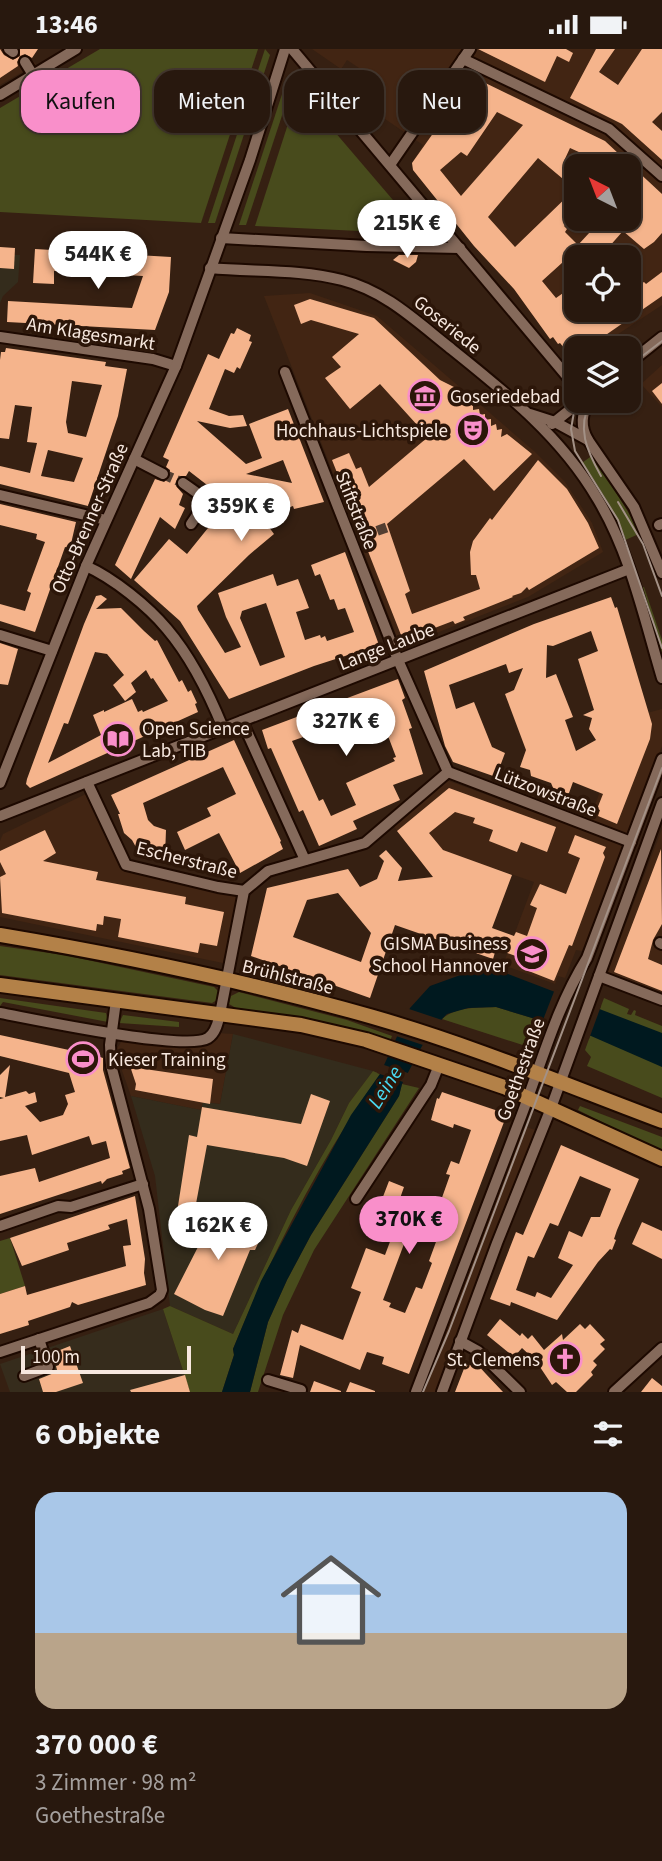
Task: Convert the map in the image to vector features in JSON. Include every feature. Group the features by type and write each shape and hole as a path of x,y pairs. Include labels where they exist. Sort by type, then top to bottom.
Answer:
{"main road":[{"name":"Brühlstraße","path":"0,935 228,980 393,1023 662,1121"},
{"path":"0,985 324,1029 366,1040 528,1097 662,1159"}],"street":[{"path":"41,70 76,49"},
{"name":"Otto-Brenner-Straße","path":"0,783 86,566 176,366 250,160 285,49"},
{"path":"292,49 564,373"},
{"path":"390,165 466,54 609,129 662,176"},
{"path":"25,62 30,70"},
{"path":"0,95 21,82"},
{"path":"221,238 460,249"},
{"name":"Goseriede","path":"210,268 325,276 344,280 381,295 414,318 530,414 563,451 598,498 629,569 662,678"},
{"path":"534,338 542,329"},
{"name":"Am Klagesmarkt","path":"0,337 153,359 176,366"},
{"path":"641,354 662,337"},
{"name":"Stiftstraße","path":"285,372 398,660"},
{"path":"545,431 566,413"},
{"path":"585,413 582,424 588,440"},
{"name":"Goseriede","path":"530,414 555,422 588,440 621,486 650,541 662,573"},
{"path":"134,459 163,474"},
{"path":"183,483 207,500 191,524"},
{"path":"0,495 106,520"},
{"path":"351,541 363,536"},
{"path":"86,566 102,573 167,629 198,678 223,728"},
{"name":"Lange Laube","path":"0,816 629,569"},
{"path":"0,635 52,651"},
{"path":"398,660 448,772"},
{"path":"242,721 305,860"},
{"name":"Goethestraße","path":"415,1392 570,985 587,958 631,842 657,790 662,759"},
{"name":"Lützowstraße","path":"448,772 631,842"},
{"name":"Escherstraße","path":"220,1014 244,891 268,871 365,843 448,772"},
{"name":"Escherstraße","path":"88,782 127,865 244,891"},
{"path":"442,1392 551,1108 662,803"},
{"path":"599,976 662,1000"},
{"path":"0,1352 149,1303 160,1295 162,1285 143,1184 111,1065 111,1035 116,1001"},
{"path":"0,1013 111,1035 194,1041 209,1038 217,1026 220,1014"},
{"path":"356,1199 431,1085 439,1065"},
{"path":"0,1226 58,1206 71,1207 143,1184"},
{"path":"24,1376 48,1367 39,1339"},
{"path":"460,1341 478,1351 520,1392"},
{"path":"614,1392 660,1356"},
{"path":"268,1380 301,1390"}],"shaded area":[{"path":"0,49 18,49 36,64 21,70 21,73 0,85"},
{"path":"312,49 662,49 662,305 641,319 641,245 564,245 564,322 636,322 615,336 564,336 564,348 553,338 550,339 514,289 474,246 413,170 412,163 423,145 406,133 486,133 486,70 398,70 398,128 384,118 384,70 362,70 347,60 341,69"},
{"path":"14,255 20,255 18,282 3,296 0,303 0,268"},
{"path":"310,293 377,316 534,451 565,482 592,523 603,552 528,597 401,647 264,296"},
{"path":"662,365 662,407 641,384"},
{"path":"662,709 662,746 627,838 588,823 624,729 620,720"},
{"path":"446,780 625,845 582,951 576,950 565,978 558,976 555,984 503,965 534,882 493,868 433,877 392,824"},
{"path":"88,793 123,867 238,896 223,963 0,917 0,841 3,834"},
{"path":"662,829 662,998 606,976"},
{"path":"217,1033 233,1034 220,1104 203,1102 201,1110 131,1096 115,1051 122,1041 198,1037"},
{"path":"233,1034 373,1071 349,1103 291,1210 233,1334 170,1306 155,1176 131,1096 201,1110 203,1102 220,1104"},
{"path":"523,1126 535,1130 437,1392 419,1392"},
{"path":"163,1309 190,1392 10,1392 0,1364"}],"green space":[{"path":"100,49 258,49 251,70 154,70 154,133 230,133 201,223 0,212 0,108 21,96 21,133 140,133 140,70 64,70"},
{"path":"265,49 270,55 265,70 258,70"},
{"path":"284,88 284,109 246,225 239,225 270,133"},
{"path":"237,133 244,133 215,223 208,223"},
{"path":"285,133 336,133 422,234 255,226"},
{"path":"593,455 641,533 623,541 579,465"},
{"path":"644,587 662,640 662,660 639,589"},
{"path":"0,946 64,955 214,987 220,993 212,1003 0,975"},
{"path":"239,992 347,1020 392,1036 390,1041 314,1020 236,1008 229,1004 231,996"},
{"path":"0,998 106,1013 108,1022 3,1002 0,1006"},
{"path":"604,998 629,1009 627,1014 631,1015 634,1010 635,1015 662,1026 662,1098 587,1066 591,1057 585,1050"},
{"path":"496,1007 542,1021 532,1048 442,1019 460,1010"},
{"path":"123,1015 179,1022 179,1027 119,1023"},
{"path":"373,1071 380,1074 317,1173 264,1277 233,1349 234,1355 222,1392 190,1392 163,1309 170,1306 233,1334 291,1210 349,1103"},
{"path":"402,1084 419,1088 314,1250 283,1315 258,1392 250,1392 268,1322 287,1280 311,1235 399,1096"},
{"path":"580,1106 662,1137 662,1152 578,1110"},
{"path":"10,1238 25,1286 0,1294 0,1241"}],"water":[{"name":"Leine","path":"503,972 662,1033 662,1067 591,1036 496,1007 468,1008 447,1014 422,1046 402,1084 399,1096 311,1235 287,1280 268,1322 250,1392 222,1392 234,1355 233,1349 261,1281 351,1115 380,1074 410,1008 430,986 466,973"}],"pier":[{"path":"555,989 601,1006 589,1039 541,1025"},
{"path":"406,1008 445,1021 426,1046 393,1035"},
{"path":"381,1064 411,1074 406,1083 377,1073"}],"building":[{"path":"0,49 13,60 20,56 18,66 0,78"},
{"path":"20,49 38,49 32,58 25,54 20,56"},
{"path":"478,49 566,49 573,53 569,62 557,56 545,82"},
{"path":"596,49 615,49 599,72 618,85 642,49 662,49 662,112 652,122 662,131 662,160 622,124 570,98"},
{"path":"486,83 605,141 619,154 583,154 570,148 567,154 564,154 564,180 538,158 488,217 515,247 564,200 564,231 578,245 564,245 564,263 542,281 556,298 564,292 564,322 624,322 604,336 564,336 564,348 553,337 550,339 514,289 474,246 413,170 412,163 433,133 483,133 467,156 461,152 440,170 461,196 523,125 497,112 486,128"},
{"path":"641,174 662,194 662,233 644,249 623,231 641,231"},
{"path":"591,231 623,231 611,245 578,245"},
{"path":"0,247 15,248 14,269 0,268"},
{"path":"35,249 171,257 169,292 155,330 7,322 8,301 132,308 143,276 54,271 54,284 33,283"},
{"path":"399,255 418,255 416,262 409,268 393,260"},
{"path":"662,272 662,296 641,311 641,284 646,284"},
{"path":"310,299 374,318 440,380 454,387 467,399 467,406 473,404 473,410 479,409 480,415 485,414 485,420 491,419 491,426 496,424 497,430 502,429 501,437 507,434 532,454 494,491 464,459 387,524 410,591 405,594 412,614 480,589 476,575 471,575 470,552 473,541 538,460 567,489 588,523 599,548 529,590 527,587 521,593 463,617 465,620 455,624 453,621 403,640 332,460 349,453 356,469 361,467 369,487 428,437 380,384 350,409 325,378 341,367 332,357 359,334 311,320 301,324 294,305"},
{"path":"237,328 251,335 249,341 252,342 240,369 237,367 234,373 225,369 209,409 229,416 243,415 247,426 230,428 197,421 246,464 262,458 249,424 288,409 324,502 294,509 293,506 276,512 266,523 274,534 197,606 198,610 225,653 241,647 218,593 273,574 277,586 298,579 309,608 296,612 305,640 320,635 321,638 325,636 327,641 354,632 345,608 338,610 334,599 330,600 320,574 315,576 311,565 345,552 379,645 314,666 229,699 180,621 134,580 169,539 187,554 229,502 189,471 186,476 179,476 176,486 183,494 179,505 185,508 175,529 160,517 131,579 115,565 155,479 164,482 170,477 170,470 166,467 169,460 163,457 208,354 219,359 231,333 234,334","holes":["283,460 292,483 246,474","266,603 285,657 260,666 240,618 242,611"]},
{"path":"6,348 106,362 105,366 127,369 118,416 88,506 0,484 0,466 30,473 37,443 27,442 32,407 15,405 9,439 0,438 0,360 1,352 5,352","holes":["72,381 102,385 86,437 68,433 66,422","48,450 83,458 74,482 41,476"]},
{"path":"662,383 662,404 652,391"},
{"path":"0,504 76,522 70,548 65,547 35,632 0,621 0,604 25,611 31,593 27,591 45,542 36,539 37,534 0,525"},
{"path":"101,595 107,599 96,609 121,608 157,640 179,682 182,680 188,692 191,690 198,712 30,788 26,784 27,779 96,596","holes":["95,652 107,654 124,675 113,685 125,701 136,692 131,683 146,670 168,701 138,712 132,699 93,715 101,735 48,763 64,723 68,724"]},
{"path":"611,597 615,608 617,607 652,724 650,739 617,824 598,816 600,810 597,809 603,794 573,782 569,793 565,794 554,790 551,783 531,776 530,770 520,767 526,750 505,694 514,690 523,668 509,673 506,664 449,685 456,709 474,702 492,747 505,753 496,777 453,762 445,746 424,671 534,624","holes":["591,631 598,651 578,659 594,710 583,715 592,718 589,729 596,740 576,751 565,720 573,717 556,674 546,678 547,645 553,646"]},
{"path":"0,643 18,649 8,685 0,684"},
{"path":"398,679 423,774 393,785 400,800 353,821 357,829 319,846 303,810 299,812 271,748 268,749 262,730","holes":["382,709 391,735 388,736 395,761 346,783 356,805 331,816 323,799 319,801 292,741"]},
{"path":"234,740 283,849 240,873 219,833 185,850 177,832 211,816 207,808 236,794 223,767 143,803 148,820 154,826 166,830 165,856 155,857 137,849 124,833 120,814 111,795"},
{"path":"449,788 556,827 547,852 521,842 517,852 489,841 493,830 473,823 475,818 455,812 429,833 443,850 512,875 492,928 514,936 516,932 527,936 537,908 530,905 540,884 566,894 580,858 568,853 575,835 606,847 603,853 605,857 572,946 569,945 554,981 521,968 524,959 496,949 493,959 395,925 370,998 251,956 267,888 348,869 360,887 377,879 384,861 379,856 386,850 402,868 398,881 433,877 397,831","holes":["338,893 371,933 361,962 293,937 307,900"]},
{"path":"45,830 56,853 43,861 98,872 96,880 186,897 185,904 224,912 217,946 200,943 198,953 118,937 121,919 104,916 103,925 97,924 96,931 2,913 0,877 6,874 0,862 0,851"},
{"path":"661,849 662,924 653,940 648,959 662,965 662,991 614,972"},
{"path":"0,1035 69,1050 70,1056 98,1049 100,1057 103,1058 103,1070 130,1168 102,1184 101,1181 0,1214 0,1176 35,1168 39,1182 110,1158 106,1141 92,1145 89,1136 32,1155 27,1135 0,1141 0,1099 4,1098 0,1097 0,1075 10,1065 5,1097 26,1091 29,1094 35,1092 37,1102 25,1106 40,1122 63,1115 68,1104 65,1095 75,1092 69,1073 0,1056"},
{"path":"131,1069 213,1079 210,1104 135,1090 136,1084"},
{"path":"442,1092 507,1114 409,1374 382,1364 384,1357 367,1352 360,1370 300,1345 293,1378 280,1375 292,1330 298,1333 301,1324 343,1340 361,1292 351,1288 366,1248 385,1255 391,1239 365,1229 371,1213 376,1215 389,1181 404,1187 392,1221 410,1228 383,1300 391,1303 389,1307 405,1313 416,1287 422,1289 440,1231 435,1229 436,1224 433,1223 450,1175 446,1174 451,1161 459,1164 471,1130 454,1124 453,1128 431,1120 437,1098 439,1099"},
{"path":"311,1094 330,1101 307,1166 284,1158 207,1145 195,1209 178,1206 189,1135 197,1137 202,1107 301,1124"},
{"path":"561,1145 639,1179 617,1230 612,1250 598,1262 557,1320 511,1302 510,1306 490,1299 516,1232 523,1235","holes":["580,1176 611,1189 600,1217 591,1217 582,1237 569,1231 558,1258 573,1265 551,1298 537,1292 535,1297 516,1290 528,1256 534,1258 550,1223 558,1226"]},
{"path":"135,1196 145,1259 146,1285 78,1305 72,1302 70,1307 0,1334 0,1294 25,1286 27,1295 126,1266 123,1246 131,1245 127,1219 108,1225 110,1229 67,1243 69,1250 22,1266 10,1238"},
{"path":"213,1208 261,1229 262,1235 255,1250 250,1250 223,1316 174,1294 200,1243"},
{"path":"642,1222 662,1231 662,1259 632,1244"},
{"name":"St. Clemens","path":"500,1319 520,1336 522,1333 528,1339 532,1335 544,1350 562,1334 563,1340 580,1324 585,1329 590,1324 605,1340 600,1344 605,1349 593,1361 597,1365 591,1372 593,1375 576,1392 567,1392 556,1382 552,1385 536,1361 522,1348 514,1357 487,1335"},
{"path":"70,1346 83,1383 56,1392 43,1392 39,1379 57,1370 56,1366 59,1365 55,1352"},
{"path":"476,1363 503,1392 455,1392 465,1366"},
{"path":"185,1375 190,1392 130,1390"},
{"path":"652,1378 662,1386 662,1392 641,1392"},
{"path":"314,1381 341,1391 341,1392 310,1392"},
{"path":"350,1382 375,1391 375,1392 346,1392"}],"tunnel":[{"path":"163,474 183,483"},
{"path":"363,536 388,527"}],"tram line":[{"path":"641,357 662,341"},
{"path":"574,413 571,429 575,451 618,520 662,648"},
{"path":"586,413 585,439 601,476"},
{"path":"618,502 643,544 662,596"},
{"path":"423,1392 449,1331 662,768"}],"place":[{"name":"Goseriedebad","path":"425,396"},
{"name":"Hochhaus-Lichtspiele","path":"473,430"},
{"name":"Open Science Lab, TIB","path":"118,739"},
{"name":"GISMA Business School Hannover","path":"532,954"},
{"name":"Kieser Training","path":"83,1059"},
{"name":"St. Clemens","path":"565,1359"}]}
